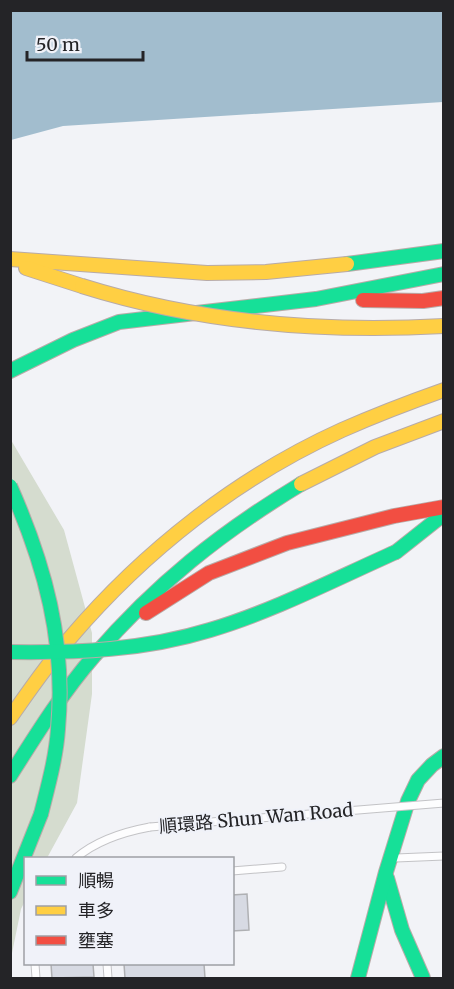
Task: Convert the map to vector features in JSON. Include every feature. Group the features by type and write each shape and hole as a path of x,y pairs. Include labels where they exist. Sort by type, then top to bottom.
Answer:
{"highway":[{"path":"10,260 70,261 164,271 246,273 318,267 444,251"},
{"path":"10,260 114,297 204,315 281,325 336,328 444,326"},
{"path":"10,371 73,340 119,322 316,299 444,274"},
{"path":"316,299 423,301 444,298"},
{"path":"10,718 52,659 103,601 170,537 258,474 352,425 444,390"},
{"path":"10,776 75,677 108,638 165,580 199,552 246,517 315,475 392,439 444,421"},
{"path":"10,486 30,530 46,578 58,648 60,691 58,736 52,775 37,824 10,892"},
{"path":"108,638 209,573 287,543 394,516 444,507"},
{"path":"396,552 444,514"},
{"path":"10,652 96,651 129,648 183,638 257,614 444,528"},
{"path":"357,978 408,801 418,780 444,756"},
{"path":"388,865 392,903 400,932 423,978"}],"lane":[{"name":"順環路 Shun Wan Road","path":"78,857 104,840 150,827 444,803"},
{"path":"388,865 444,856"},
{"path":"234,871 282,867"}],"shaded area":[{"path":"11,440 64,530 92,633 92,694 77,803 48,857 24,857 24,903 11,958"}],"water":[{"path":"11,10 443,11 443,102 63,126 11,140"}],"building":[{"path":"247,894 249,930 234,931 234,895"},
{"path":"51,965 93,965 94,977 52,978"},
{"path":"124,965 204,965 205,978 125,978"}],"traffic: fast":[{"path":"347,264 444,251"},
{"path":"10,371 73,340 119,322 316,299 444,274"},
{"path":"10,776 71,685 117,630 190,561 243,521 301,484"},
{"path":"10,486 43,575 56,635 59,665 60,697 57,740 41,814"},
{"path":"396,552 444,514"},
{"path":"10,652 111,649 185,637 257,614 396,552"},
{"path":"358,978 386,872 408,801 418,780 444,756"},
{"path":"10,892 41,814"},
{"path":"387,878 402,930 423,978"}],"traffic: slow":[{"path":"10,259 207,273 266,272 347,264"},
{"path":"26,268 82,286"},
{"path":"82,286 171,309 261,322 352,328 444,326"},
{"path":"10,718 54,657 99,606 129,575 195,519 266,470 303,449 368,419 444,390"},
{"path":"301,484 375,447 444,421"}],"traffic: jam":[{"path":"363,300 423,301 444,298"},
{"path":"146,613 209,573 287,543 394,516 444,507"}]}
